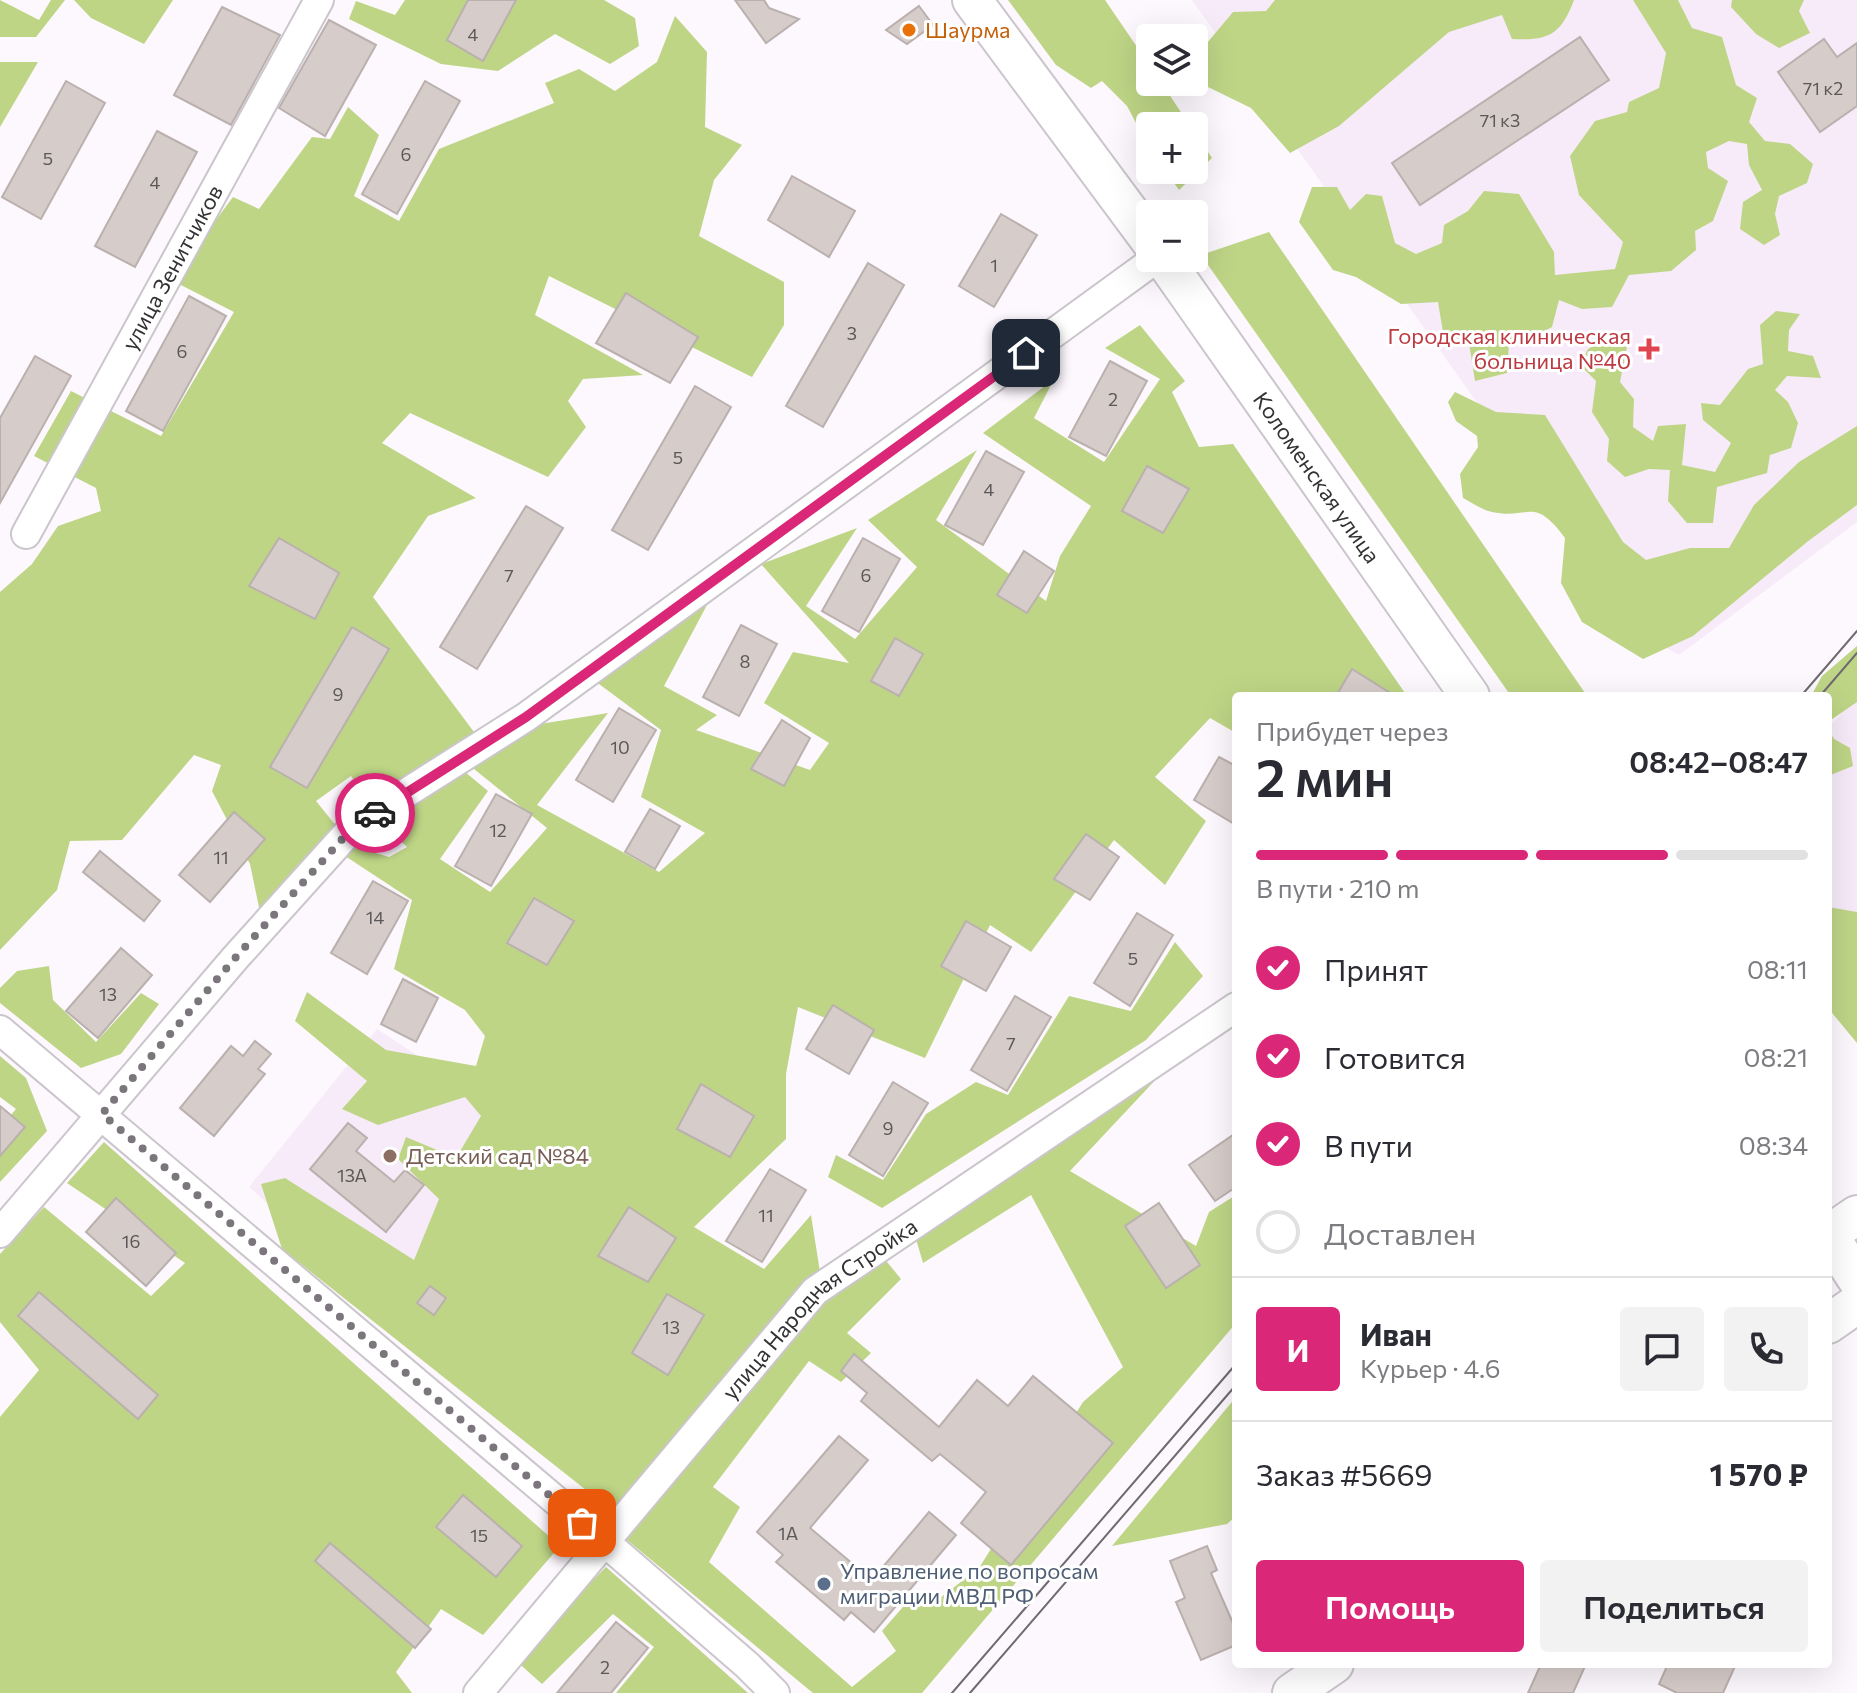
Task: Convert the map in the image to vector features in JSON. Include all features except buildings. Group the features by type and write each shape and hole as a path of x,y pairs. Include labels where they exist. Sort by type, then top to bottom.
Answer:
{"main road":[{"path":"972,0 1136,221"},
{"name":"Коломенская улица","path":"1170,272 1467,692"},
{"path":"1832,1231 1857,1215"},
{"path":"1832,1240 1857,1279"},
{"path":"1832,1321 1857,1304"},
{"path":"1292,1693 1328,1668"}],"street":[{"name":"улица Зенитчиков","path":"26,534 319,0"},
{"path":"0,1233 236,957 354,826 526,717 1141,272"},
{"name":"улица Народная Стройка","path":"478,1693 815,1291 1232,1010"},
{"path":"0,1030 606,1543 775,1693"}],"shaded area":[{"name":"Городская клиническая больница №40","path":"1192,0 1857,0 1857,522 1679,655 1640,633"},
{"path":"1857,696 1857,1026 1832,996 1832,724"},
{"name":"Детский сад №84","path":"377,1029 523,1125 397,1318 249,1187"}],"green space":[{"path":"0,0 39,20 51,0 65,0 36,37 0,37"},
{"path":"74,0 173,0 144,44 91,18"},
{"path":"405,0 604,0 635,18 639,46 610,64 555,34 498,71 441,64 349,19 356,1 395,15"},
{"path":"1008,0 1105,0 1136,45 1136,96 1170,96 1181,112 1136,112 1136,123 1127,106 1102,81 1091,88 1056,65"},
{"path":"1275,0 1574,0 1564,21 1544,37 1512,39 1502,15 1449,32 1339,126 1290,153 1251,108 1208,87 1208,42 1233,12 1266,11"},
{"path":"1633,0 1678,0 1692,28 1722,37 1736,85 1757,98 1749,122 1765,141 1790,144 1813,164 1807,183 1779,196 1775,214 1780,235 1764,245 1740,229 1743,202 1762,190 1749,165 1747,144 1729,141 1706,152 1708,168 1728,181 1713,221 1695,231 1696,250 1671,271 1629,275 1612,307 1582,309 1559,300 1552,327 1524,342 1509,343 1507,373 1475,381 1469,343 1443,332 1438,302 1401,304 1356,277 1333,270 1299,222 1312,187 1337,187 1350,210 1366,194 1382,196 1395,243 1416,254 1442,243 1444,225 1468,211 1484,191 1519,194 1554,252 1555,275 1615,269 1623,242 1579,195 1570,156 1595,121 1627,112 1629,102 1659,88 1666,53"},
{"path":"1732,0 1804,0 1799,11 1810,33 1779,48 1756,34 1731,7"},
{"path":"675,16 707,52 705,127 742,145 714,180 699,236 784,282 784,325 752,377 549,276 535,315 643,375 583,379 568,401 586,427 548,477 410,413 382,443 476,498 428,516 373,597 474,732 369,803 351,776 316,801 341,832 261,917 250,864 212,791 221,765 194,755 122,840 70,841 57,890 0,950 0,592 32,564 58,526 101,511 96,488 34,456 71,391 161,436 234,312 171,280 233,197 259,209 312,137 330,139 348,107 379,135 354,196 399,221 439,149 554,103 545,83 579,69 615,91 657,62"},
{"path":"0,62 38,62 0,127"},
{"path":"1269,232 1584,692 1508,692 1208,265 1208,253"},
{"path":"1776,311 1800,314 1789,330 1788,351 1813,356 1821,378 1787,376 1775,390 1788,402 1798,423 1791,448 1770,455 1767,473 1717,487 1713,523 1687,523 1668,501 1670,470 1649,469 1625,477 1607,461 1609,439 1592,412 1596,381 1580,365 1588,349 1601,341 1627,347 1620,382 1634,399 1633,427 1653,441 1658,426 1686,424 1682,465 1715,472 1731,443 1703,420 1701,403 1720,405 1748,369 1763,364 1760,325"},
{"path":"1140,325 1185,381 1172,392 1199,447 1233,444 1404,692 1232,692 1232,731 1210,718 1155,777 1206,821 1165,885 1114,840 1031,952 990,925 925,1058 798,1007 786,1074 786,1139 694,1227 764,1269 811,1215 820,1272 615,1513 282,1249 261,1184 285,1178 414,1260 439,1199 398,1159 406,1137 456,1158 481,1116 465,1097 378,1125 342,1109 367,1081 295,1021 307,992 386,1050 476,1066 485,1036 465,1010 394,969 412,900 342,854 349,845 389,857 407,847 377,818 459,767 488,791 440,859 490,892 547,828 469,765 534,725 608,713 537,805 659,872 705,833 641,797 661,730 595,681 708,603 664,686 717,715 696,730 810,770 829,743 764,703 793,652 849,663 761,564 857,528 806,606 855,639 917,567 868,520 977,450 936,520 1046,601 1060,556 1091,506 983,433 1054,379 1034,418 1104,462 1160,379 1105,348"},
{"path":"1455,392 1496,412 1545,415 1623,542 1646,560 1690,548 1729,548 1754,505 1799,462 1857,426 1857,505 1693,636 1643,659 1582,622 1561,583 1565,538 1554,525 1538,513 1492,512 1463,498 1460,474 1478,447 1477,436 1456,421 1448,402"},
{"path":"1857,646 1857,702 1832,719 1832,692 1813,692 1822,676"},
{"path":"1832,736 1850,748 1853,766 1832,774"},
{"path":"1832,908 1857,912 1857,1043 1832,1013"},
{"path":"1175,942 1203,976 1146,1040 882,1208 828,1177 836,1155 883,1180 926,1114 976,1082 1008,1095 1069,996 1131,1011"},
{"path":"49,966 53,1000 96,1042 141,993 159,1004 121,1054 81,1068 0,1003 0,988 17,971"},
{"path":"0,1056 26,1078 47,1131 0,1182 0,1128 16,1109 0,1097"},
{"path":"1161,1074 1070,1171 1196,1246 1209,1212 1232,1198 1232,1328 922,1693 813,1693 621,1535 820,1295 883,1257 901,1279 847,1333 871,1353 841,1382 809,1361 713,1487 740,1507 709,1562 852,1687 896,1651 882,1631 916,1592 940,1598 979,1568 1083,1402 1123,1367 1031,1195 923,1263 914,1232"},
{"path":"104,1142 560,1546 483,1635 441,1609 396,1672 412,1693 0,1693 0,1417 39,1370 0,1322 0,1254 44,1207 151,1296 185,1263 67,1183"},
{"path":"1232,1402 1232,1520 1227,1524 1112,1546"},
{"path":"606,1567 748,1693 616,1693 654,1647 613,1614 542,1684 514,1659"}],"tram line":[{"path":"1804,692 1857,631"},
{"path":"1823,692 1857,653"},
{"path":"952,1693 1232,1369"},
{"path":"970,1693 1232,1390"}],"way so far":[{"path":"375,813 354,826 236,957 102,1114 582,1523"}],"place":[{"name":"Шаурма","path":"909,30"},
{"name":"Городская клиническая больница №40","path":"1649,349"},
{"name":"Детский сад №84","path":"390,1156"},
{"name":"Управление по вопросам миграции МВД РФ","path":"824,1584"}],"route":[{"path":"375,813 526,717 1026,353"}]}
